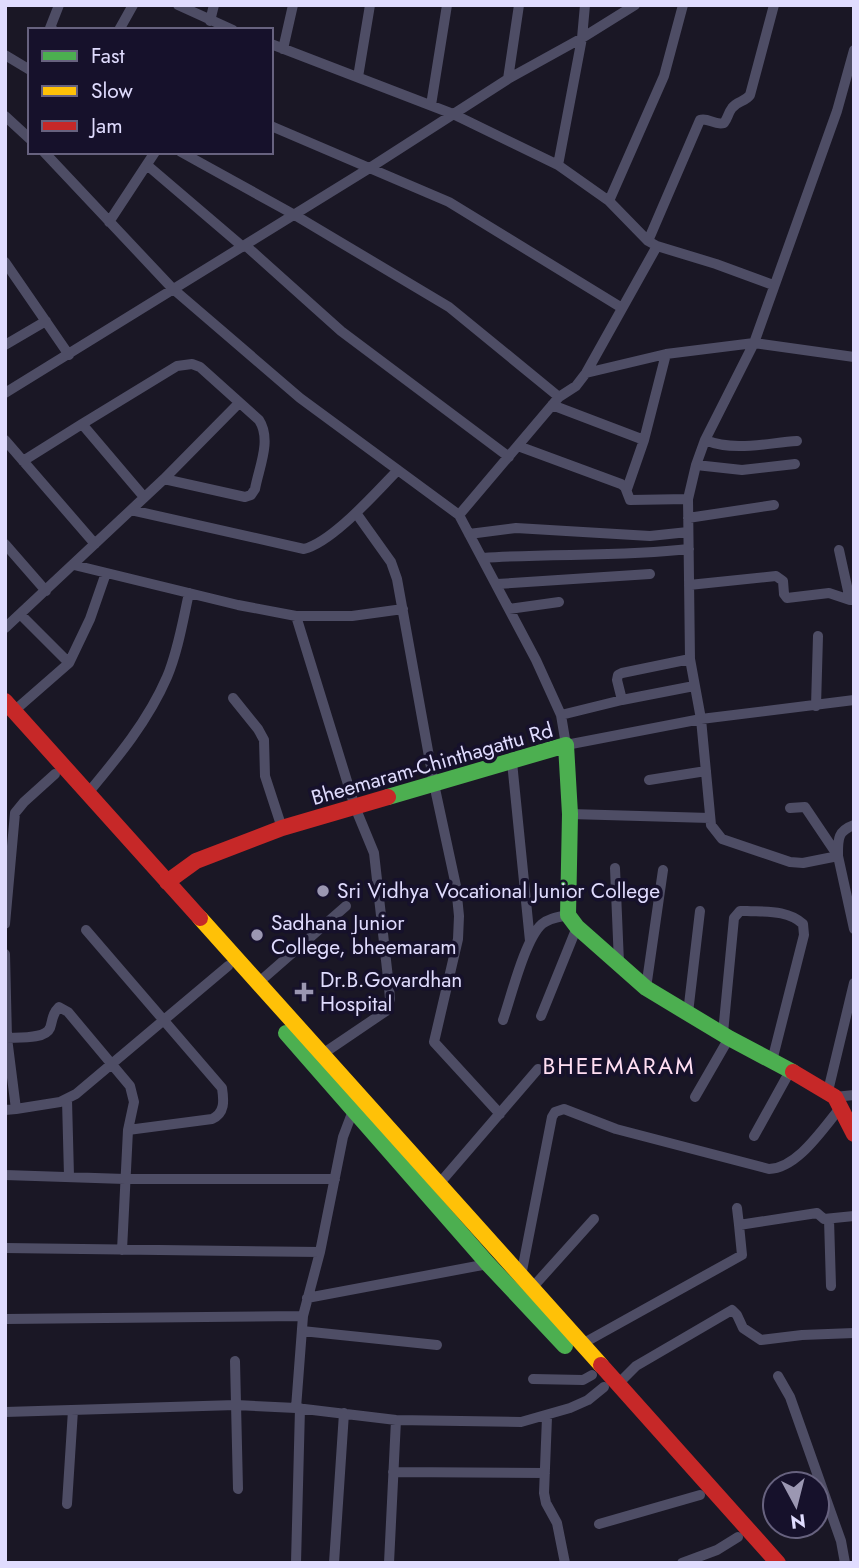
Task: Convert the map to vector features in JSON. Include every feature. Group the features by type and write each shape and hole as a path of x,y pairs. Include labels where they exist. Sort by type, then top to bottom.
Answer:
{"main road":[{"path":"8,710 88,793 324,1053 357,1103 488,1264 778,1563"},
{"path":"8,710 55,774 228,966 357,1103 439,1184 582,1343 605,1382 761,1563"},
{"name":"Bheemaram-Chinthagattu Rd","path":"167,882 196,861 282,828 566,745 572,921"},
{"path":"572,921 646,988 835,1098 854,1135"}],"street":[{"path":"50,28 59,5"},
{"path":"120,28 133,5"},
{"path":"178,5 228,28"},
{"path":"210,21 214,5"},
{"path":"283,49 293,5"},
{"path":"358,77 370,5"},
{"path":"431,106 447,5"},
{"path":"508,79 519,5"},
{"path":"558,165 582,38 585,5"},
{"path":"5,393 368,169 508,79 635,5"},
{"path":"609,201 664,76 683,5"},
{"path":"459,515 555,401 576,386 586,373 653,244 700,120 704,118 724,123 732,108 750,95 774,5"},
{"path":"273,45 453,114 558,165 609,201 653,244 774,285"},
{"path":"838,856 803,863 771,857 722,839 715,833 710,818 701,719 690,659 688,499 705,440 754,343 837,111 854,50"},
{"path":"5,55 28,69"},
{"path":"5,116 28,137"},
{"path":"273,127 449,202 622,308"},
{"path":"46,154 172,288 300,398 459,515 537,660 561,715 566,745 701,719 854,700"},
{"path":"109,222 154,154"},
{"path":"185,154 293,214 449,307 555,401 645,440"},
{"path":"147,165 341,331 509,457"},
{"path":"5,262 69,355"},
{"path":"5,345 46,321"},
{"path":"586,373 666,355 754,343 854,357"},
{"path":"626,489 645,440 666,355"},
{"path":"23,461 185,363 200,367 259,420 266,437 255,489 251,495 245,497 164,479"},
{"path":"5,628 164,479 239,403"},
{"path":"82,424 144,497"},
{"path":"5,440 95,544"},
{"path":"705,440 720,446 736,447 797,441"},
{"path":"518,446 621,484 630,500 688,499"},
{"path":"696,465 742,470 795,464"},
{"path":"131,510 304,549 314,546 356,513 398,470"},
{"path":"688,518 774,505"},
{"path":"356,513 391,562 397,579 434,785 456,886 458,939 434,1042 500,1114"},
{"path":"469,534 516,528 650,536 688,532"},
{"path":"5,544 46,591"},
{"path":"483,558 646,554 689,549"},
{"path":"839,550 852,600"},
{"path":"74,565 296,615 352,617 402,609"},
{"path":"8,710 69,663 90,619 106,573"},
{"path":"497,584 650,574"},
{"path":"689,585 776,576 783,581 787,598 829,593 852,600"},
{"path":"88,793 149,713 168,675 189,593"},
{"path":"509,609 559,602"},
{"path":"20,614 69,663"},
{"path":"296,615 355,807 374,853 390,999 386,1011 324,1053"},
{"path":"816,706 818,636"},
{"path":"622,700 618,675 690,659"},
{"path":"561,715 694,686"},
{"path":"233,698 264,740 265,776 282,828"},
{"path":"512,762 530,942"},
{"path":"649,780 706,771"},
{"path":"5,924 15,813 55,774"},
{"path":"790,808 805,807 838,856"},
{"path":"570,814 710,818"},
{"path":"854,825 844,829 839,836 838,856 854,929"},
{"path":"615,868 619,964"},
{"path":"646,988 663,870"},
{"path":"258,983 346,906"},
{"path":"688,1013 700,911"},
{"path":"695,1097 726,1036 734,918 740,911 796,917 803,923 804,934 772,1061"},
{"path":"503,1020 530,942 542,923 551,919 572,921 541,1016"},
{"path":"86,930 222,1088 223,1110 219,1116 128,1130"},
{"path":"5,954 6,1038 11,1110 67,1100 228,966"},
{"path":"526,1282 552,1117 559,1109 564,1108 616,1129 769,1170 779,1169 794,1160 835,1098 853,990"},
{"path":"6,1038 42,1035 47,1032 55,1010 63,1008 130,1086 134,1102 128,1130 121,1250"},
{"path":"439,1184 538,1069"},
{"path":"754,1136 790,1071"},
{"path":"835,1098 854,1095"},
{"path":"67,1100 69,1176"},
{"path":"296,1563 298,1408 303,1317 320,1252 343,1137 357,1103"},
{"path":"5,1175 125,1179 335,1179"},
{"path":"582,1343 742,1255 737,1208"},
{"path":"739,1225 817,1213 824,1219 854,1216"},
{"path":"526,1282 594,1219"},
{"path":"829,1219 831,1286"},
{"path":"5,1248 320,1252"},
{"path":"307,1298 488,1264"},
{"path":"5,1412 236,1405 298,1408 396,1420 521,1422 547,1417 588,1400 605,1382 732,1310 743,1328 761,1340 854,1333"},
{"path":"5,1319 303,1317"},
{"path":"302,1331 437,1345"},
{"path":"235,1361 238,1489"},
{"path":"778,1376 790,1397 841,1541 845,1563"},
{"path":"533,1379 605,1382"},
{"path":"67,1504 73,1410"},
{"path":"334,1563 344,1413"},
{"path":"547,1417 545,1498 557,1523 565,1563"},
{"path":"390,1563 396,1420"},
{"path":"394,1472 545,1472"},
{"path":"599,1524 700,1495"},
{"path":"682,1563 717,1550 738,1537"}],"traffic: fast":[{"path":"388,797 566,745 570,814 568,915 577,927 646,988 729,1038 793,1072"},
{"path":"286,1033 488,1264 565,1346"}],"traffic: slow":[{"path":"200,918 601,1365"}],"traffic: jam":[{"path":"5,701 200,918"},
{"path":"167,882 196,861 282,828 388,797"},
{"path":"793,1072 835,1097 854,1134"},
{"path":"601,1365 778,1563"}],"place":[{"name":"Sri Vidhya Vocational Junior College","path":"323,891"},
{"name":"Sadhana Junior College, bheemaram","path":"257,935"},
{"name":"Dr.B.Govardhan Hospital","path":"304,992"}],"district":[{"name":"BHEEMARAM","path":"619,1066"}]}
